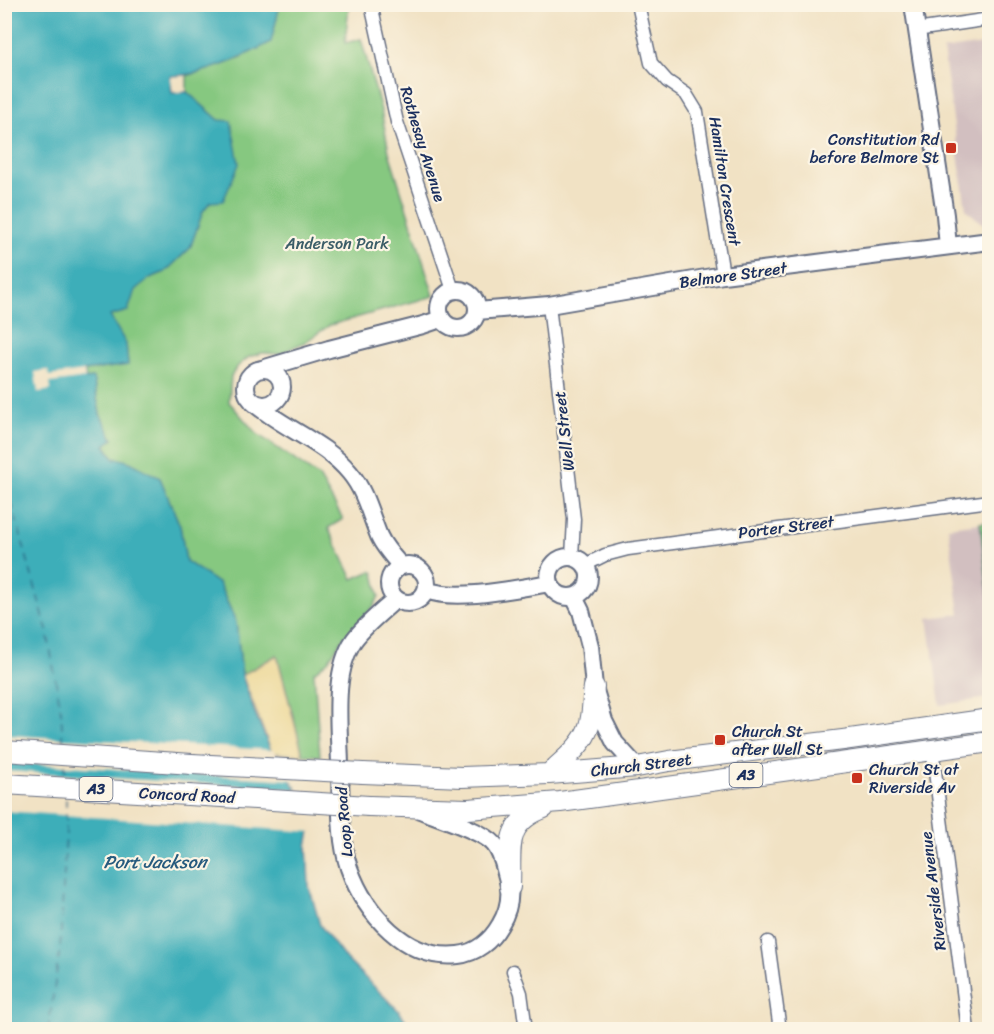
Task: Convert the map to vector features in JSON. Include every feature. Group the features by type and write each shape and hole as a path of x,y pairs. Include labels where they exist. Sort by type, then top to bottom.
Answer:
{"highway":[{"path":"549,774 585,736 590,721 594,687"},
{"name":"Church Street","path":"363,773 462,777 549,774 637,767 990,719"},
{"name":"Church Street","path":"369,806 478,808 560,802 932,748 990,742"},
{"name":"Concord Road","path":"4,751 363,773"},
{"name":"Concord Road","path":"4,784 369,806"},
{"path":"510,887 512,838 516,825 533,812 560,802"}],"main road":[{"path":"913,4 948,246"},
{"name":"Belmore Street","path":"477,312 549,305 723,275 990,241"},
{"path":"453,290 460,290 475,299 477,312 472,322 462,328 449,327 438,313 440,301 453,290"},
{"path":"401,566 380,538 363,495 352,475 327,451 253,402 246,392 247,379 251,374 262,369 441,319"},
{"path":"253,402 270,404 279,397 282,389 310,356"},
{"path":"262,369 268,369 278,375 284,407 297,431"},
{"path":"562,558 579,561 589,574 588,584 583,592 574,597 559,595 550,584 549,573 553,564 562,558"},
{"path":"414,565 423,571 427,578 427,590 419,600 410,603 396,599 391,593 389,581 394,570 401,566 414,565"},
{"path":"427,590 457,595 550,584"},
{"path":"574,597 581,611 590,646 594,687 608,731 615,743 637,767"},
{"name":"Loop Road","path":"396,599 364,628 354,641 346,654 341,672 339,691 340,788 346,856 350,870 366,902 386,927 410,946 436,956 462,955 483,946 498,930 504,918 510,887 499,850 488,838 417,808"}],"street":[{"name":"Rothesay Avenue","path":"371,4 397,122 453,290"},
{"name":"Hamilton Crescent","path":"638,4 651,63 667,81 686,94 697,112 723,275"},
{"path":"916,30 990,19"},
{"name":"Well Street","path":"549,305 579,561"},
{"name":"Porter Street","path":"579,561 628,549 990,501"},
{"name":"Riverside Avenue","path":"932,748 968,1029"},
{"path":"768,942 780,1029"},
{"path":"513,971 521,993 525,1029"}],"shaded area":[{"path":"989,43 990,225 985,226 966,209 943,50"},
{"path":"980,523 990,598 989,698 940,705 928,618 960,614 948,527"}],"green space":[{"name":"Anderson Park","path":"280,5 349,5 345,43 361,39 381,110 389,152 434,296 330,325 305,342 279,354 262,353 249,357 231,376 229,402 256,433 319,477 343,519 328,528 353,579 371,571 374,573 379,596 374,606 342,640 328,661 314,672 320,756 303,755 277,655 242,675 236,622 219,584 186,561 180,526 160,478 115,460 105,444 113,439 100,414 93,378 85,379 84,371 128,364 126,344 109,316 128,311 134,290 150,278 165,272 190,248 203,211 210,202 219,120 187,92 187,76 242,58"},
{"path":"990,521 989,598 980,523"}],"sand":[{"path":"277,655 303,755 272,753 242,675"}],"water":[{"name":"Port Jackson","path":"5,5 280,5 271,42 235,60 209,69 170,76 172,93 187,92 219,120 231,121 239,164 223,201 210,202 203,211 190,248 165,272 150,278 135,290 128,311 110,316 126,344 128,365 84,371 86,379 93,378 100,414 113,439 105,445 115,460 117,458 130,462 160,478 180,526 186,561 219,584 236,622 242,675 254,711 272,753 304,800 311,826 307,846 309,886 320,925 344,957 399,1011 412,1029 5,1030"}],"pier":[{"path":"48,370 49,376 84,371 85,378 50,383 51,390 38,392 35,372"},
{"path":"5,735 274,750 294,780 5,762"},
{"path":"5,771 301,790 307,799 314,827 313,832 4,811"}],"ferry route":[{"path":"4,475 47,630 61,711 63,745"},
{"path":"65,764 65,778"},
{"path":"48,1030 60,949 66,797"}],"place":[{"name":"Constitution Rd before Belmore St","path":"951,148"},
{"name":"Church St after Well St","path":"720,740"},
{"name":"Church St at Riverside Av","path":"857,778"}]}
